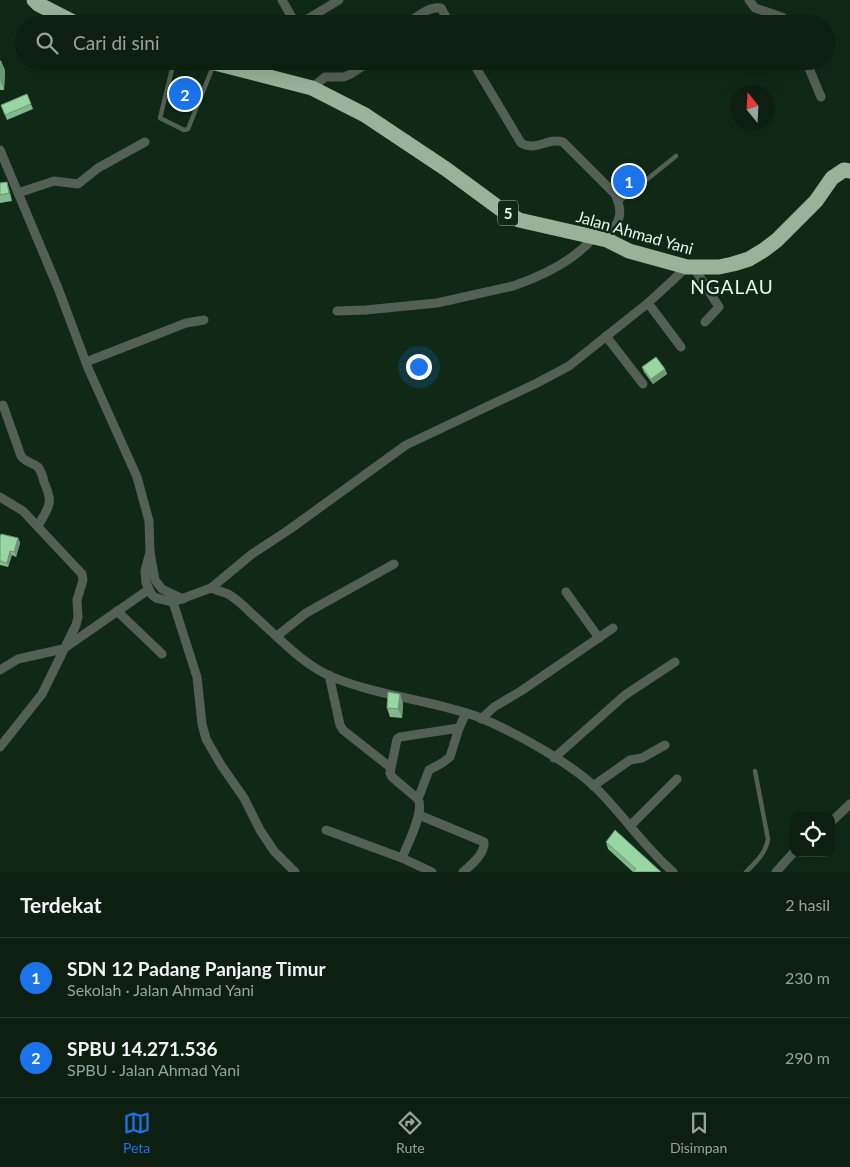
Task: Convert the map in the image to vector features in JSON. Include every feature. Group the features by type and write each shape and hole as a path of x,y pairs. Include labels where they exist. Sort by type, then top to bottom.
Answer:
{"highway":[{"path":"34,0 59,15"},
{"name":"Jalan Ahmad Yani","path":"242,70 312,88 364,115 446,169 518,220 600,239 629,251 691,267 719,267 733,264 749,259 764,250 777,240 816,201 832,178 844,170 850,171"}],"street":[{"path":"282,0 291,15"},
{"path":"314,15 338,0"},
{"path":"749,0 755,8 776,15"},
{"path":"420,15 440,4"},
{"path":"312,88 325,77 343,77 357,70"},
{"path":"337,311 437,303 513,286 525,282 577,254 600,239 620,220 621,211 615,194 563,142 558,140 533,147 520,143 477,70"},
{"path":"810,70 821,97"},
{"path":"18,193 54,181 78,184 98,168 145,142"},
{"path":"0,150 86,362 137,477 149,522 150,552 155,580 162,589 183,599"},
{"path":"150,552 145,571 148,590 156,598 174,602 210,588 252,554 290,529 406,445 537,383 568,366 691,267 719,307 705,322"},
{"path":"648,303 681,347"},
{"path":"86,362 186,323 204,320"},
{"path":"606,336 643,384"},
{"path":"3,405 22,456 25,461 39,469 50,496 50,504 38,526"},
{"path":"0,497 23,511 83,577 77,600 78,621 42,694 0,747"},
{"path":"277,636 306,613 394,564"},
{"path":"210,588 234,598 302,659 329,675 384,694 481,718 519,737 554,758 593,786 630,826 655,857 673,872"},
{"path":"0,670 18,659 64,649 148,590"},
{"path":"566,592 599,638"},
{"path":"174,602 197,677 202,724 206,739 244,798 260,830 274,851 295,872"},
{"path":"117,611 162,654"},
{"path":"481,718 613,628"},
{"path":"554,758 625,695 675,662"},
{"path":"329,675 340,725 343,730 390,767"},
{"path":"418,799 429,770 442,764 450,757 459,728 466,714"},
{"path":"402,858 421,805 418,799 392,777 390,767 397,739 459,728"},
{"path":"593,786 630,760 642,758 665,745"},
{"path":"630,826 677,779"},
{"path":"835,818 850,804"},
{"path":"419,815 484,842 485,846 475,861 463,872"},
{"path":"326,830 402,858 432,872"},
{"path":"776,872 790,856"}],"lane":[{"path":"172,70 159,116 160,119 184,130 188,129 208,70"},
{"path":"619,202 676,156"},
{"path":"746,872 763,853 767,847 768,839 755,771"}],"building":[{"path":"27,94 31,104 5,115 1,105"},
{"path":"7,182 9,193 0,195 0,183"},
{"path":"656,357 665,369 651,379 642,367"},
{"path":"1,534 18,538 14,552 10,551 7,563 0,561"},
{"path":"388,692 400,694 398,709 387,708"},
{"path":"615,830 661,872 633,872 636,869 606,842"}],"place":[{"name":"SPBU 14.271.536","path":"185,94"},
{"name":"SDN 12 Padang Panjang Timur","path":"629,181"}],"district":[{"name":"NGALAU","path":"732,286"}]}
